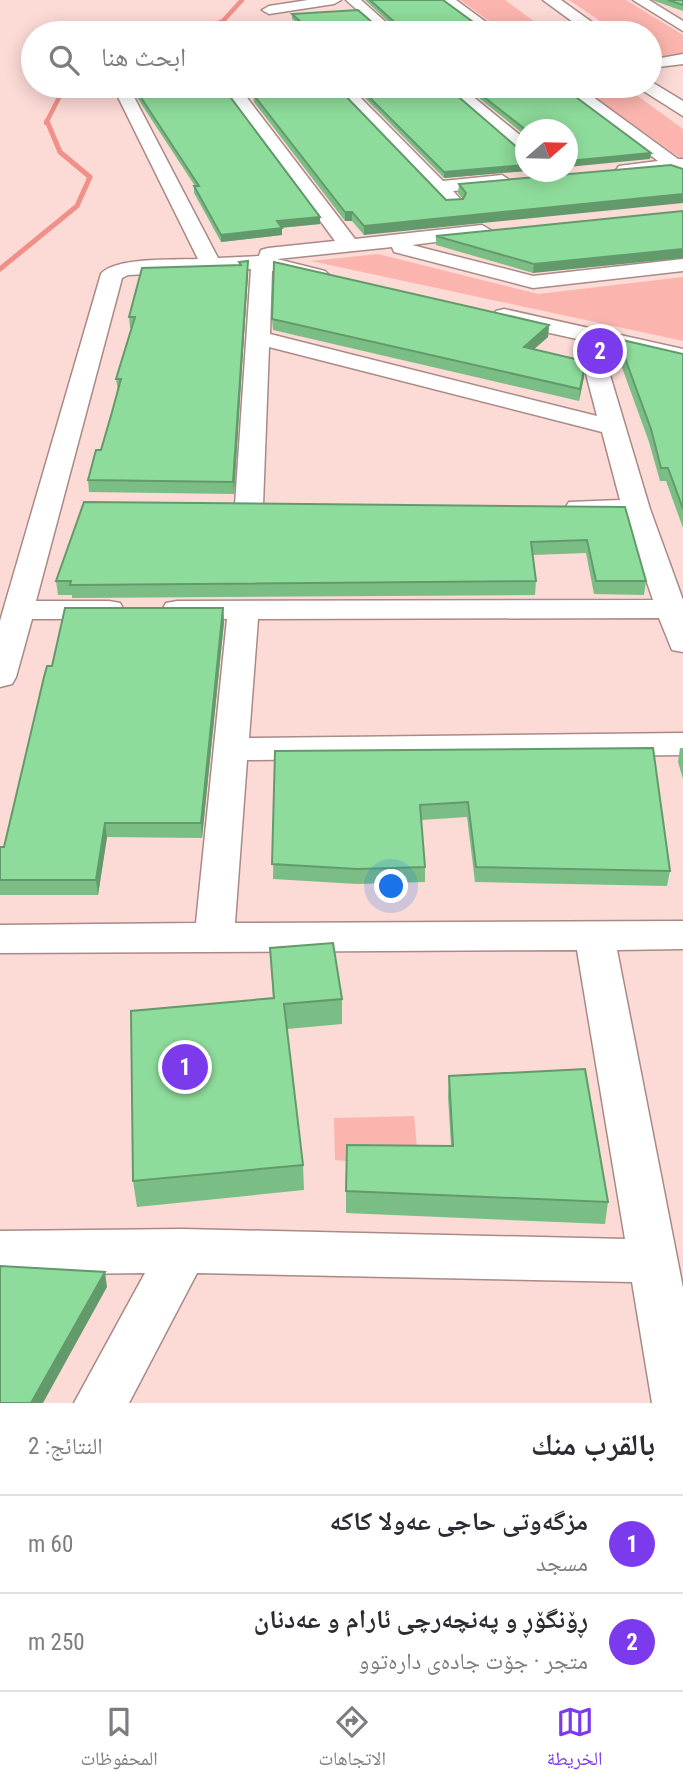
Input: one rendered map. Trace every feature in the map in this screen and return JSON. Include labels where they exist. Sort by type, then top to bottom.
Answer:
[{"type":"main road","points":[[544,4],[561,21]]},
{"type":"main road","points":[[544,4],[576,21]]},
{"type":"main road","points":[[662,75],[683,90]]},
{"type":"main road","points":[[662,96],[683,110]]},
{"type":"street","points":[[280,21],[269,10],[334,0]]},
{"type":"street","points":[[353,0],[377,21]]},
{"type":"street","points":[[447,0],[477,21]]},
{"type":"street","points":[[640,0],[683,27]]},
{"type":"street","points":[[662,63],[683,59]]},
{"type":"street","points":[[127,98],[210,263]]},
{"type":"street","points":[[239,98],[349,245]]},
{"type":"street","points":[[235,262],[263,255],[490,231],[438,187],[352,98]]},
{"type":"street","points":[[466,98],[515,140]]},
{"type":"street","points":[[585,98],[680,167]]},
{"type":"street","points":[[610,171],[680,167]]},
{"type":"street","points":[[438,187],[515,180]]},
{"type":"street","points":[[378,243],[533,282],[683,265]]},
{"type":"street","points":[[262,262],[259,338],[235,505],[276,505]]},
{"type":"street","points":[[0,677],[20,610],[63,505],[112,274],[125,269],[262,262],[343,280]]},
{"type":"street","points":[[478,310],[683,356]]},
{"type":"street","points":[[587,335],[636,509],[683,643]]},
{"type":"street","points":[[259,338],[611,426]]},
{"type":"street","points":[[553,508],[636,509]]},
{"type":"street","points":[[20,610],[672,608]]},
{"type":"street","points":[[214,939],[243,610]]},
{"type":"street","points":[[231,749],[683,744]]},
{"type":"street","points":[[593,935],[679,1403]]},
{"type":"street","points":[[0,939],[683,935]]},
{"type":"street","points":[[0,1253],[183,1251],[653,1261]]},
{"type":"street","points":[[101,1403],[183,1251]]},
{"type":"shaded area","points":[[460,0],[505,0],[534,21],[489,21]]},
{"type":"shaded area","points":[[569,0],[626,0],[660,21],[600,21]]},
{"type":"shaded area","points":[[662,22],[683,35],[683,57],[662,59]]},
{"type":"shaded area","points":[[596,98],[640,98],[683,129],[683,160]]},
{"type":"shaded area","points":[[378,254],[538,294],[683,277],[683,341],[311,261]]},
{"type":"shaded area","points":[[414,1116],[419,1168],[335,1160],[334,1118]]},
{"type":"building","points":[[370,0],[443,0],[472,21],[393,21]]},
{"type":"building","points":[[668,0],[683,0],[683,5]]},
{"type":"building","points":[[358,10],[371,21],[300,21],[292,14]]},
{"type":"building","points":[[141,98],[231,98],[320,217],[277,221],[282,228],[221,235],[194,186],[199,186]]},
{"type":"building","points":[[256,98],[348,98],[446,200],[463,199],[466,193],[459,184],[515,179],[515,182],[578,182],[578,173],[671,165],[683,169],[683,194],[364,226],[352,212],[345,212]]},
{"type":"building","points":[[370,98],[460,98],[515,146],[515,166],[444,172]]},
{"type":"building","points":[[485,98],[577,98],[651,153],[578,160],[578,119],[515,119],[515,121]]},
{"type":"building","points":[[683,211],[683,249],[534,264],[436,236]]},
{"type":"building","points":[[248,261],[233,482],[88,480],[96,450],[101,450],[121,379],[116,379],[135,317],[129,317],[142,268],[241,265],[239,262]]},
{"type":"building","points":[[274,262],[549,325],[524,347],[584,361],[580,389],[272,319]]},
{"type":"building","points":[[618,339],[683,354],[683,509],[668,468],[661,468],[651,429]]},
{"type":"building","points":[[84,502],[625,507],[646,581],[596,581],[587,540],[531,542],[536,581],[70,585],[71,581],[56,581]]},
{"type":"building","points":[[65,608],[223,608],[201,823],[105,823],[96,880],[0,880],[0,847],[4,847],[44,677],[47,666],[52,666]]},
{"type":"building","points":[[653,748],[670,871],[476,867],[468,802],[420,805],[425,867],[357,869],[272,864],[275,751]]},
{"type":"building","points":[[333,943],[342,999],[284,1004],[303,1165],[133,1181],[131,1011],[274,998],[270,948]]},
{"type":"building","points":[[585,1069],[608,1202],[346,1191],[347,1145],[453,1146],[449,1076]]},
{"type":"building","points":[[0,1266],[105,1272],[31,1403],[0,1403]]},
{"type":"waterway","points":[[223,21],[242,0]]},
{"type":"waterway","points":[[47,121],[59,98]]},
{"type":"waterway","points":[[0,269],[77,206],[90,177],[60,152],[47,121]]},
{"type":"place","name":"ڕۆنگۆڕ و پەنچەرچی ئارام و عەدنان","points":[[600,351]]},
{"type":"place","name":"مزگەوتی حاجی عەولا کاکە","points":[[185,1067]]}]
